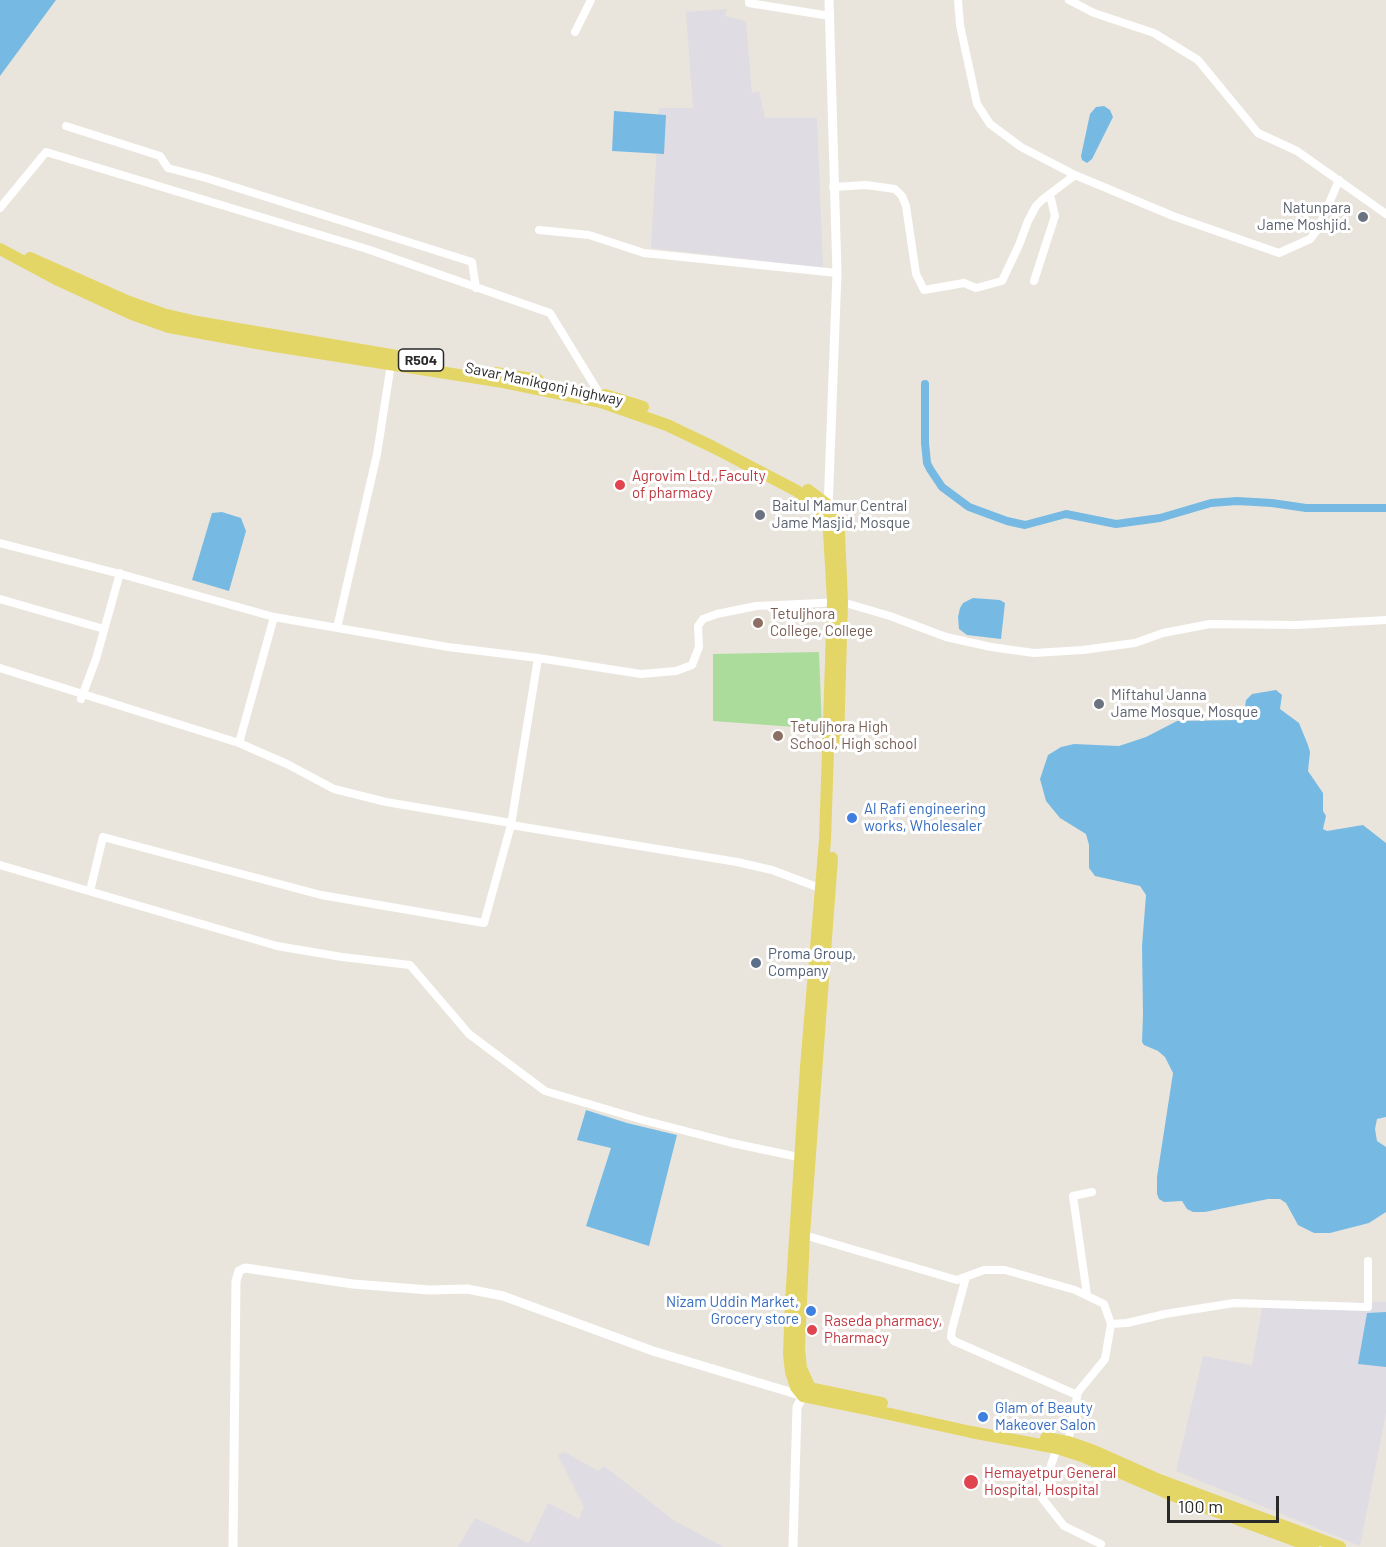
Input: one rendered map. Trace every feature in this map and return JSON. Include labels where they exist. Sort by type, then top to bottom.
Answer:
[{"type":"main road","name":"R504","points":[[0,247],[56,279],[132,314],[169,327],[602,402],[639,414],[713,447],[777,480],[827,512],[839,533],[838,602],[826,890],[806,1158],[800,1392]]},
{"type":"main road","name":"Savar Manikgonj highway","points":[[0,247],[129,302],[163,314],[197,322],[517,376],[599,393],[650,409],[797,482],[816,495],[827,512]]},
{"type":"main road","name":"R504","points":[[800,1392],[791,1372],[789,1354],[796,1210],[806,1158]]},
{"type":"main road","points":[[800,1392],[977,1425],[1094,1450],[1173,1491],[1313,1547]]},
{"type":"main road","points":[[1173,1491],[1340,1547]]},
{"type":"street","points":[[575,32],[591,0]]},
{"type":"street","points":[[749,0],[750,3],[830,16]]},
{"type":"street","points":[[827,512],[837,273],[829,0]]},
{"type":"street","points":[[958,0],[960,24],[977,104],[990,124],[1021,147],[1075,175],[1173,216],[1279,253],[1310,240],[1318,229],[1339,180]]},
{"type":"street","points":[[1069,0],[1094,12],[1154,33],[1198,60],[1258,133],[1297,151],[1386,214]]},
{"type":"street","points":[[66,126],[160,156],[168,168],[472,262],[476,288]]},
{"type":"street","points":[[0,208],[46,152],[367,249],[550,313],[599,393]]},
{"type":"street","points":[[833,187],[895,189],[902,196],[909,223],[916,274],[924,290],[964,283],[976,288],[1002,281],[1036,206],[1075,175]]},
{"type":"street","points":[[1034,280],[1055,216],[1050,195]]},
{"type":"street","points":[[539,230],[589,235],[644,252],[837,273]]},
{"type":"street","points":[[337,628],[376,454],[391,364]]},
{"type":"street","points":[[0,543],[120,573],[274,616],[448,646],[641,674],[676,671],[692,665],[699,647],[698,626],[704,619],[756,606],[838,602],[890,616],[946,637],[1034,653],[1094,649],[1135,643],[1163,633],[1210,624],[1297,625],[1386,620]]},
{"type":"street","points":[[82,696],[120,573]]},
{"type":"street","points":[[0,599],[104,628]]},
{"type":"street","points":[[239,742],[274,616]]},
{"type":"street","points":[[90,891],[103,837],[321,896],[484,923],[511,824],[538,658]]},
{"type":"street","points":[[0,668],[82,696],[239,742],[334,789],[386,802],[754,866],[826,890]]},
{"type":"street","points":[[0,865],[277,945],[342,957],[410,965],[469,1034],[545,1091],[732,1143],[806,1158]]},
{"type":"street","points":[[1087,1295],[1073,1196],[1092,1192]]},
{"type":"street","points":[[804,1234],[957,1280],[984,1270],[1005,1270],[1075,1290],[1104,1304],[1112,1324],[1105,1359],[1078,1392],[1062,1445],[1042,1491],[1042,1498],[1064,1526],[1101,1544]]},
{"type":"street","points":[[1112,1324],[1234,1303],[1368,1307],[1368,1261]]},
{"type":"street","points":[[233,1547],[236,1281],[239,1270],[245,1268],[353,1284],[429,1290],[467,1289],[503,1296],[653,1351],[800,1392],[797,1407],[793,1547]]},
{"type":"street","points":[[966,1277],[952,1329],[951,1337],[954,1341],[1077,1395]]},
{"type":"shaded area","points":[[727,9],[725,16],[746,21],[752,93],[759,91],[765,118],[817,118],[823,268],[651,248],[659,108],[693,108],[686,12]]},
{"type":"shaded area","points":[[1386,1302],[1386,1413],[1360,1546],[1176,1471],[1203,1356],[1252,1365],[1263,1303]]},
{"type":"shaded area","points":[[565,1452],[598,1471],[604,1466],[675,1521],[724,1547],[458,1547],[475,1518],[529,1543],[548,1503],[579,1519],[584,1507],[558,1455]]},
{"type":"green space","points":[[819,652],[822,729],[713,721],[713,654]]},
{"type":"water","points":[[0,0],[56,0],[0,76]]},
{"type":"water","points":[[1104,106],[1110,110],[1113,117],[1092,159],[1087,163],[1082,160],[1081,156],[1090,114],[1096,107]]},
{"type":"water","points":[[614,111],[666,115],[664,154],[612,151]]},
{"type":"water","points":[[222,512],[241,518],[246,531],[229,591],[192,580],[212,513]]},
{"type":"water","points":[[973,598],[1000,600],[1005,603],[1001,639],[967,635],[959,629],[960,608],[963,603]]},
{"type":"water","points":[[1276,690],[1282,695],[1280,709],[1299,723],[1308,745],[1310,752],[1308,771],[1323,793],[1323,811],[1326,816],[1323,829],[1327,831],[1363,825],[1386,843],[1386,1117],[1377,1119],[1375,1129],[1377,1141],[1386,1147],[1386,1212],[1369,1223],[1330,1233],[1314,1233],[1298,1225],[1286,1203],[1280,1199],[1193,1212],[1187,1209],[1182,1201],[1164,1202],[1159,1199],[1157,1177],[1173,1073],[1165,1057],[1142,1042],[1142,946],[1146,895],[1140,886],[1095,876],[1089,868],[1089,845],[1086,834],[1060,818],[1046,801],[1040,779],[1048,755],[1061,747],[1074,744],[1119,746],[1146,737],[1177,721],[1240,720],[1244,714],[1246,700],[1252,694]]},
{"type":"water","points":[[586,1110],[677,1135],[649,1246],[586,1226],[611,1148],[577,1140]]},
{"type":"water","points":[[1386,1312],[1386,1367],[1358,1364],[1367,1313]]},
{"type":"waterway","points":[[925,384],[925,443],[927,463],[930,469],[942,487],[969,507],[1007,521],[1025,525],[1066,514],[1116,524],[1160,518],[1211,503],[1237,501],[1306,508],[1386,508]]},
{"type":"place","name":"Natunpara Jame Moshjid.","points":[[1363,217]]},
{"type":"place","name":"Agrovim Ltd.,Faculty of pharmacy","points":[[620,485]]},
{"type":"place","name":"Baitul Mamur Central Jame Masjid, Mosque","points":[[760,515]]},
{"type":"place","name":"Tetuljhora College, College","points":[[758,623]]},
{"type":"place","name":"Miftahul Janna Jame Mosque, Mosque","points":[[1099,704]]},
{"type":"place","name":"Tetuljhora High School, High school","points":[[778,736]]},
{"type":"place","name":"Al Rafi engineering works, Wholesaler","points":[[852,818]]},
{"type":"place","name":"Proma Group, Company","points":[[756,963]]},
{"type":"place","name":"Nizam Uddin Market, Grocery store","points":[[811,1311]]},
{"type":"place","name":"Raseda pharmacy, Pharmacy","points":[[812,1330]]},
{"type":"place","name":"Glam of Beauty Makeover Salon","points":[[983,1417]]},
{"type":"place","name":"Hemayetpur General Hospital, Hospital","points":[[971,1482]]}]
